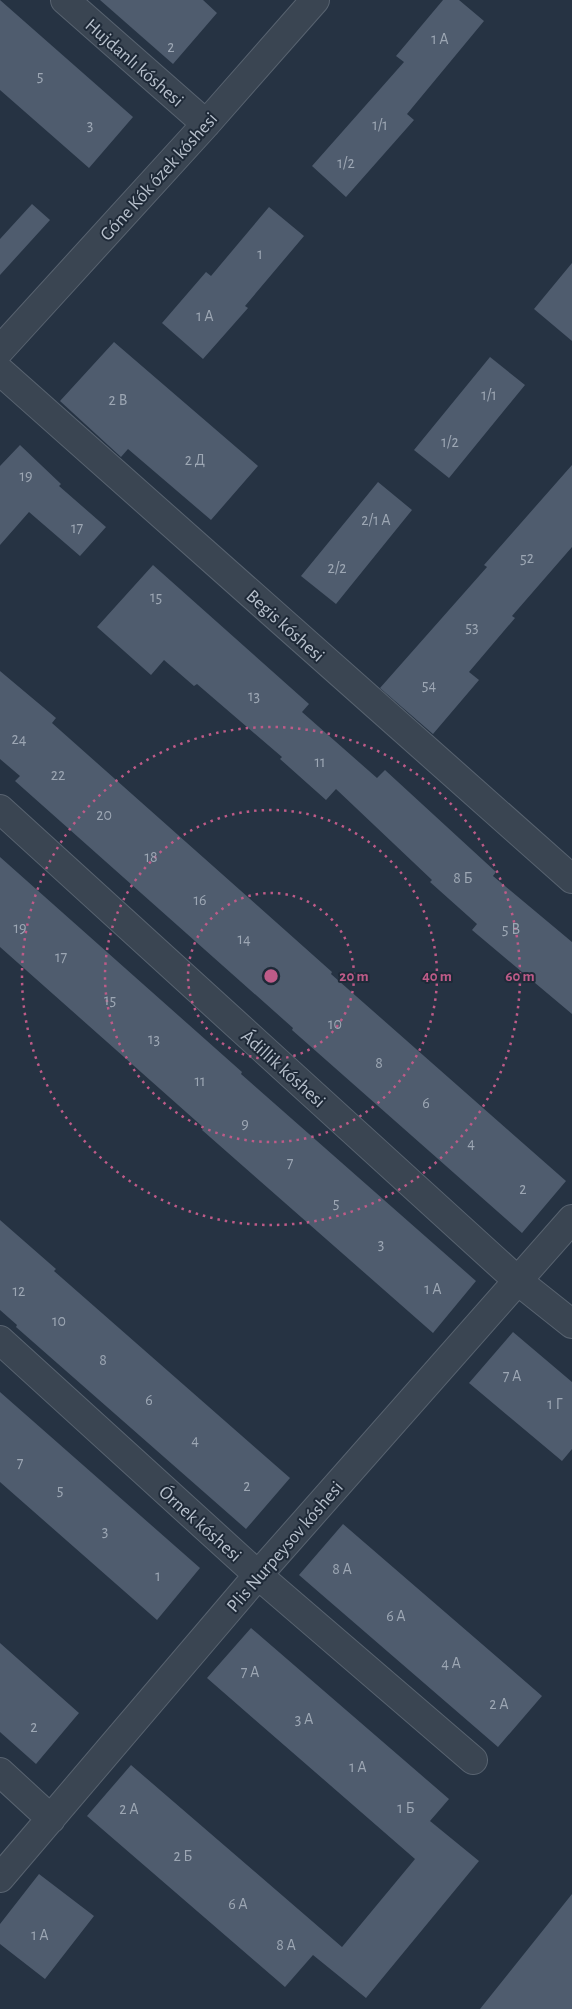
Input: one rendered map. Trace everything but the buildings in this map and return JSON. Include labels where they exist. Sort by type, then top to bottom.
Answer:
[{"type":"street","name":"Hujdanlı kóshesi","points":[[65,0],[206,124]]},
{"type":"street","name":"Góne Kók ózek kóshesi","points":[[0,350],[206,124],[315,0]]},
{"type":"street","name":"Begis kóshesi","points":[[0,371],[572,879]]},
{"type":"street","name":"Ádillik kóshesi","points":[[0,809],[518,1281],[572,1324]]},
{"type":"street","name":"Plis Nurpeysov kóshesi","points":[[0,1878],[258,1575],[572,1219]]},
{"type":"street","name":"Órnek kóshesi","points":[[0,1340],[258,1575],[473,1760]]},
{"type":"street","points":[[0,1772],[51,1819]]}]
